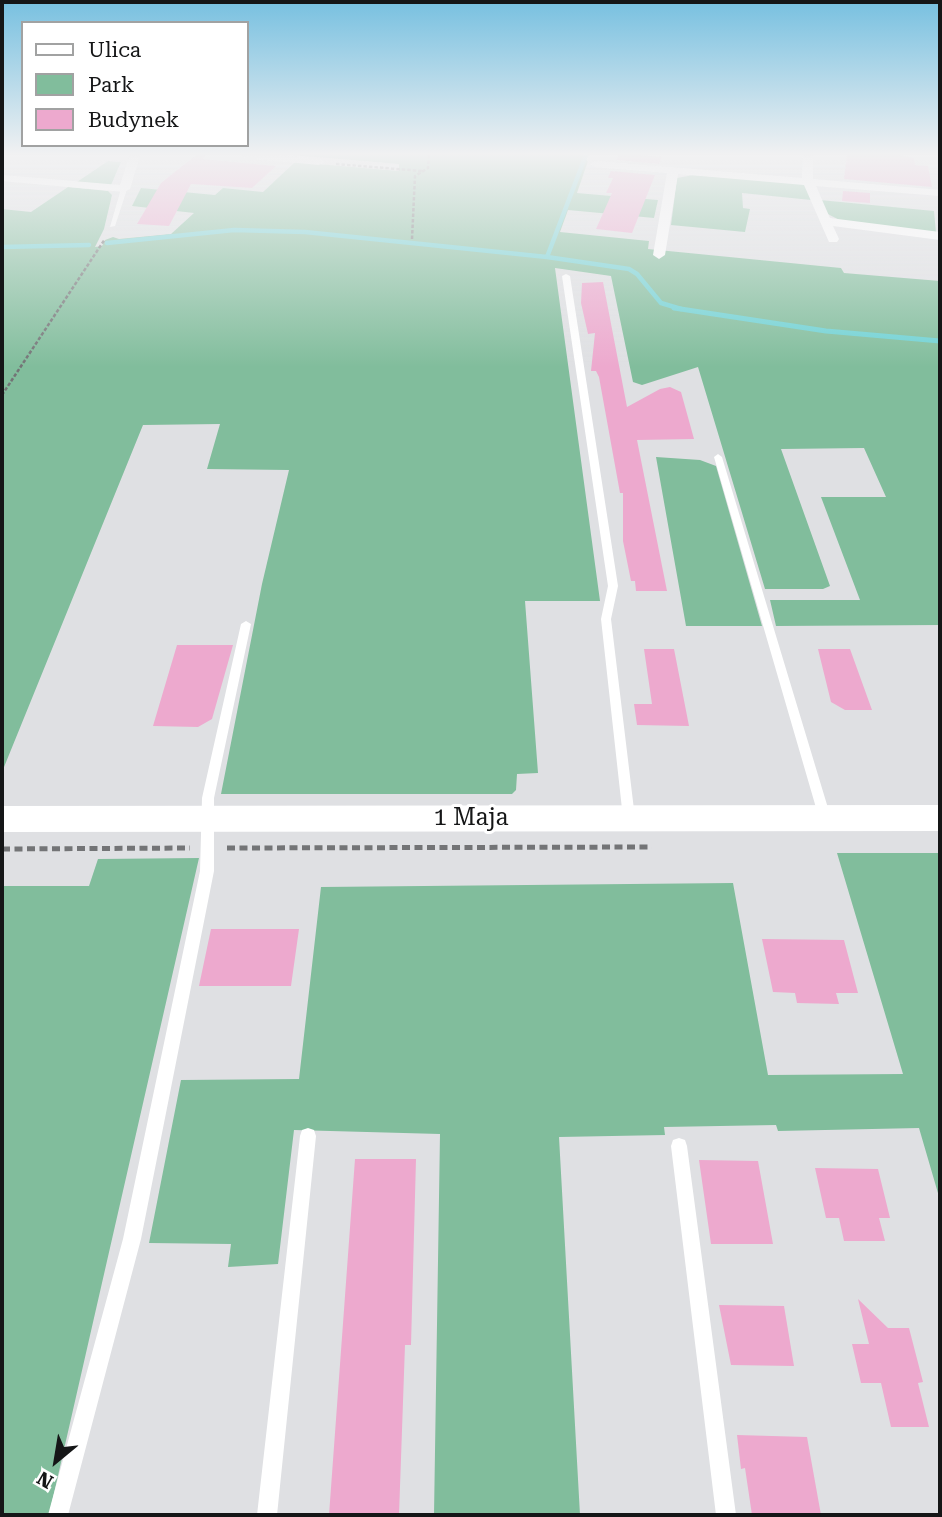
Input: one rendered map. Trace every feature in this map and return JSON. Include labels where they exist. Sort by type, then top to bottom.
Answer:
[{"type":"main road","name":"1 Maja","points":[[2,819],[208,833],[629,818],[940,818]]},
{"type":"street","points":[[659,255],[664,226]]},
{"type":"street","points":[[826,226],[833,239]]},
{"type":"street","points":[[861,226],[940,236]]},
{"type":"lane","points":[[566,276],[613,586],[606,619],[629,818]]},
{"type":"lane","points":[[718,457],[825,818]]},
{"type":"lane","points":[[58,1515],[132,1239],[207,871],[208,798],[246,624]]},
{"type":"lane","points":[[267,1515],[308,1136]]},
{"type":"lane","points":[[678,1146],[726,1515]]},
{"type":"path","points":[[2,395],[101,242],[110,234],[112,226]]},
{"type":"path","points":[[412,239],[413,226]]},
{"type":"path","points":[[2,849],[208,833],[664,847]]},
{"type":"green space","points":[[2,226],[105,226],[95,247],[102,246],[105,240],[113,237],[119,239],[171,234],[180,226],[562,226],[560,232],[649,241],[648,249],[841,268],[844,273],[940,281],[940,625],[776,626],[770,600],[860,600],[821,497],[886,497],[864,448],[781,449],[830,586],[823,589],[765,589],[698,367],[642,385],[633,382],[611,276],[555,268],[600,601],[525,601],[538,773],[517,774],[516,790],[512,794],[221,794],[262,584],[289,470],[207,469],[220,424],[143,425],[2,772]]},
{"type":"green space","points":[[679,226],[746,226],[745,232]]},
{"type":"green space","points":[[870,226],[935,226],[936,233]]},
{"type":"green space","points":[[656,457],[700,460],[716,466],[762,626],[686,626]]},
{"type":"green space","points":[[837,853],[940,853],[940,1200],[919,1128],[778,1131],[776,1125],[664,1127],[665,1135],[559,1137],[580,1515],[434,1515],[440,1134],[294,1130],[278,1264],[228,1267],[231,1244],[149,1243],[181,1080],[299,1079],[321,887],[733,883],[768,1075],[903,1074]]},
{"type":"green space","points":[[199,858],[49,1515],[2,1515],[2,886],[89,886],[98,859]]},
{"type":"building","points":[[597,226],[635,226],[632,233],[596,229]]},
{"type":"building","points":[[603,282],[627,407],[660,389],[670,387],[681,392],[694,439],[637,440],[667,591],[636,591],[635,581],[631,581],[623,541],[623,493],[620,493],[599,377],[596,371],[591,371],[595,333],[588,334],[581,303],[582,283]]},
{"type":"building","points":[[177,645],[233,645],[212,719],[198,727],[153,726]]},
{"type":"building","points":[[644,649],[674,649],[689,726],[637,725],[634,704],[652,704]]},
{"type":"building","points":[[818,649],[850,649],[872,710],[845,710],[831,702]]},
{"type":"building","points":[[211,929],[299,929],[291,986],[199,986]]},
{"type":"building","points":[[762,939],[844,940],[858,993],[836,993],[839,1004],[797,1003],[795,993],[773,992]]},
{"type":"building","points":[[355,1159],[416,1159],[411,1345],[405,1345],[399,1515],[329,1515]]},
{"type":"building","points":[[699,1160],[758,1161],[773,1244],[711,1244]]},
{"type":"building","points":[[815,1168],[878,1169],[890,1218],[879,1218],[885,1241],[844,1241],[839,1218],[826,1218]]},
{"type":"building","points":[[858,1299],[888,1328],[909,1328],[923,1382],[918,1383],[929,1427],[891,1427],[881,1383],[861,1383],[852,1344],[869,1344]]},
{"type":"building","points":[[719,1305],[784,1306],[794,1366],[731,1365]]},
{"type":"building","points":[[737,1435],[807,1437],[821,1515],[752,1515],[745,1468],[741,1469]]},
{"type":"waterway","points":[[547,257],[559,226]]},
{"type":"waterway","points":[[107,243],[234,230],[305,232],[547,257]]},
{"type":"waterway","points":[[2,247],[89,245]]},
{"type":"waterway","points":[[547,257],[629,269],[637,274],[661,303],[681,309]]},
{"type":"waterway","points":[[674,308],[826,331],[940,341]]}]
